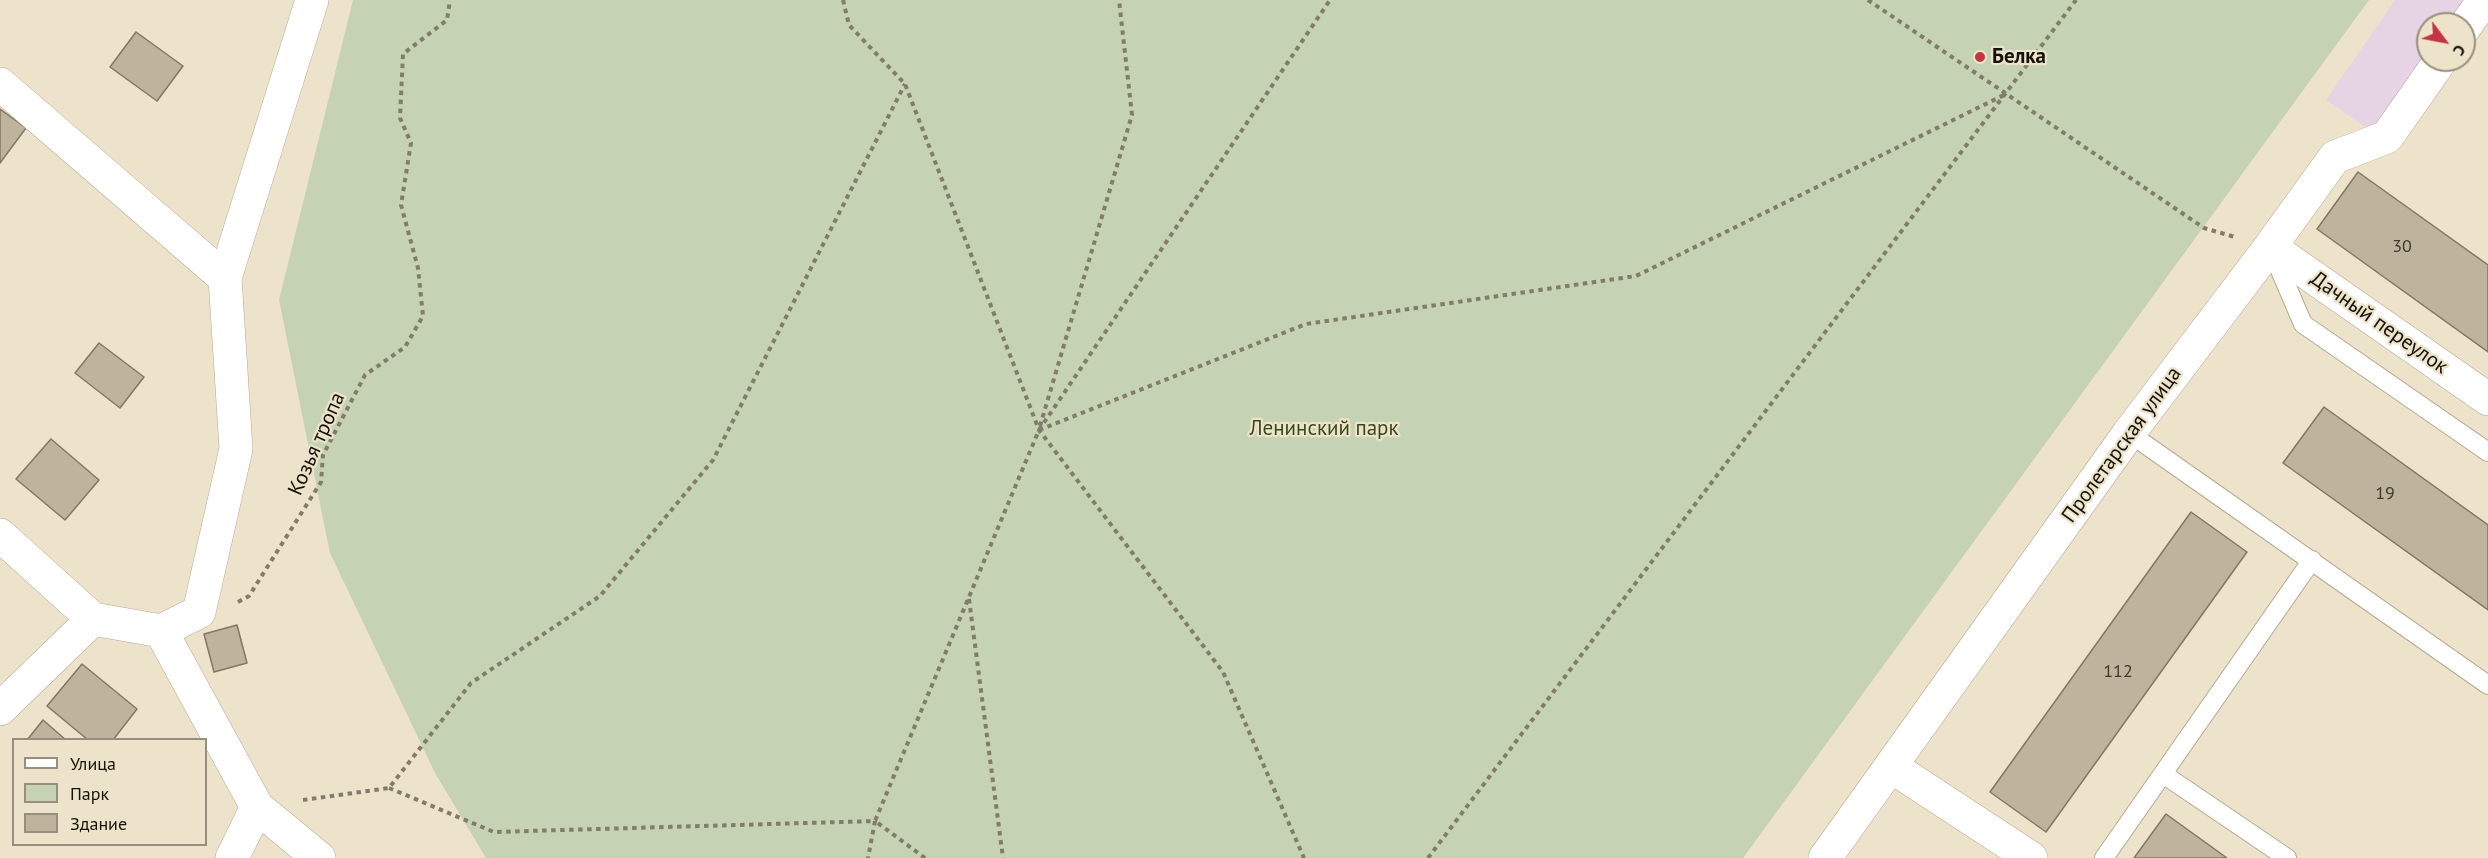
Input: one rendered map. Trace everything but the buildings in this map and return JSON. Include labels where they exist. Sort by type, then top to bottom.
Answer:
[{"type":"street","points":[[0,535],[93,619],[161,631],[199,612],[236,449],[225,278],[312,0]]},
{"type":"street","name":"Пролетарская улица","points":[[1825,858],[2129,433],[2335,157],[2387,137],[2433,72]]},
{"type":"street","points":[[0,84],[225,278]]},
{"type":"street","name":"Дачный переулок","points":[[2270,247],[2488,399]]},
{"type":"street","points":[[0,709],[93,619]]},
{"type":"street","points":[[161,631],[257,807],[319,858]]},
{"type":"street","points":[[1892,767],[2031,858]]},
{"type":"street","points":[[232,858],[257,807]]},
{"type":"lane","points":[[2270,247],[2303,324],[2488,452]]},
{"type":"lane","points":[[2129,433],[2488,685]]},
{"type":"lane","points":[[2104,858],[2312,560]]},
{"type":"lane","points":[[2163,774],[2287,858]]},
{"type":"path","name":"Козья тропа","points":[[199,612],[222,612],[249,596],[321,482],[323,455],[365,375],[405,347],[423,316],[418,268],[400,205],[411,143],[400,118],[403,54],[447,20],[450,0]]},
{"type":"path","points":[[843,0],[849,25],[905,84],[1039,430],[1223,672],[1304,858]]},
{"type":"path","points":[[868,858],[875,821],[1039,430],[1132,115],[1119,0]]},
{"type":"path","points":[[1039,430],[1330,0]]},
{"type":"path","points":[[1868,0],[2204,228],[2270,247]]},
{"type":"path","points":[[1428,858],[2076,0]]},
{"type":"path","points":[[389,788],[471,683],[600,596],[713,460],[905,84]]},
{"type":"path","points":[[1039,430],[1306,324],[1636,276],[2006,94]]},
{"type":"path","points":[[969,598],[1004,858]]},
{"type":"path","points":[[257,807],[389,788],[494,832],[875,821],[926,858]]},
{"type":"shaded area","points":[[2395,0],[2467,0],[2459,12],[2416,12],[2418,72],[2375,134],[2326,100]]},
{"type":"green space","name":"Ленинский парк","points":[[353,0],[2369,0],[1743,858],[486,858],[435,773],[330,553],[279,300]]},
{"type":"place","name":"Белка","points":[[1980,57]]}]
